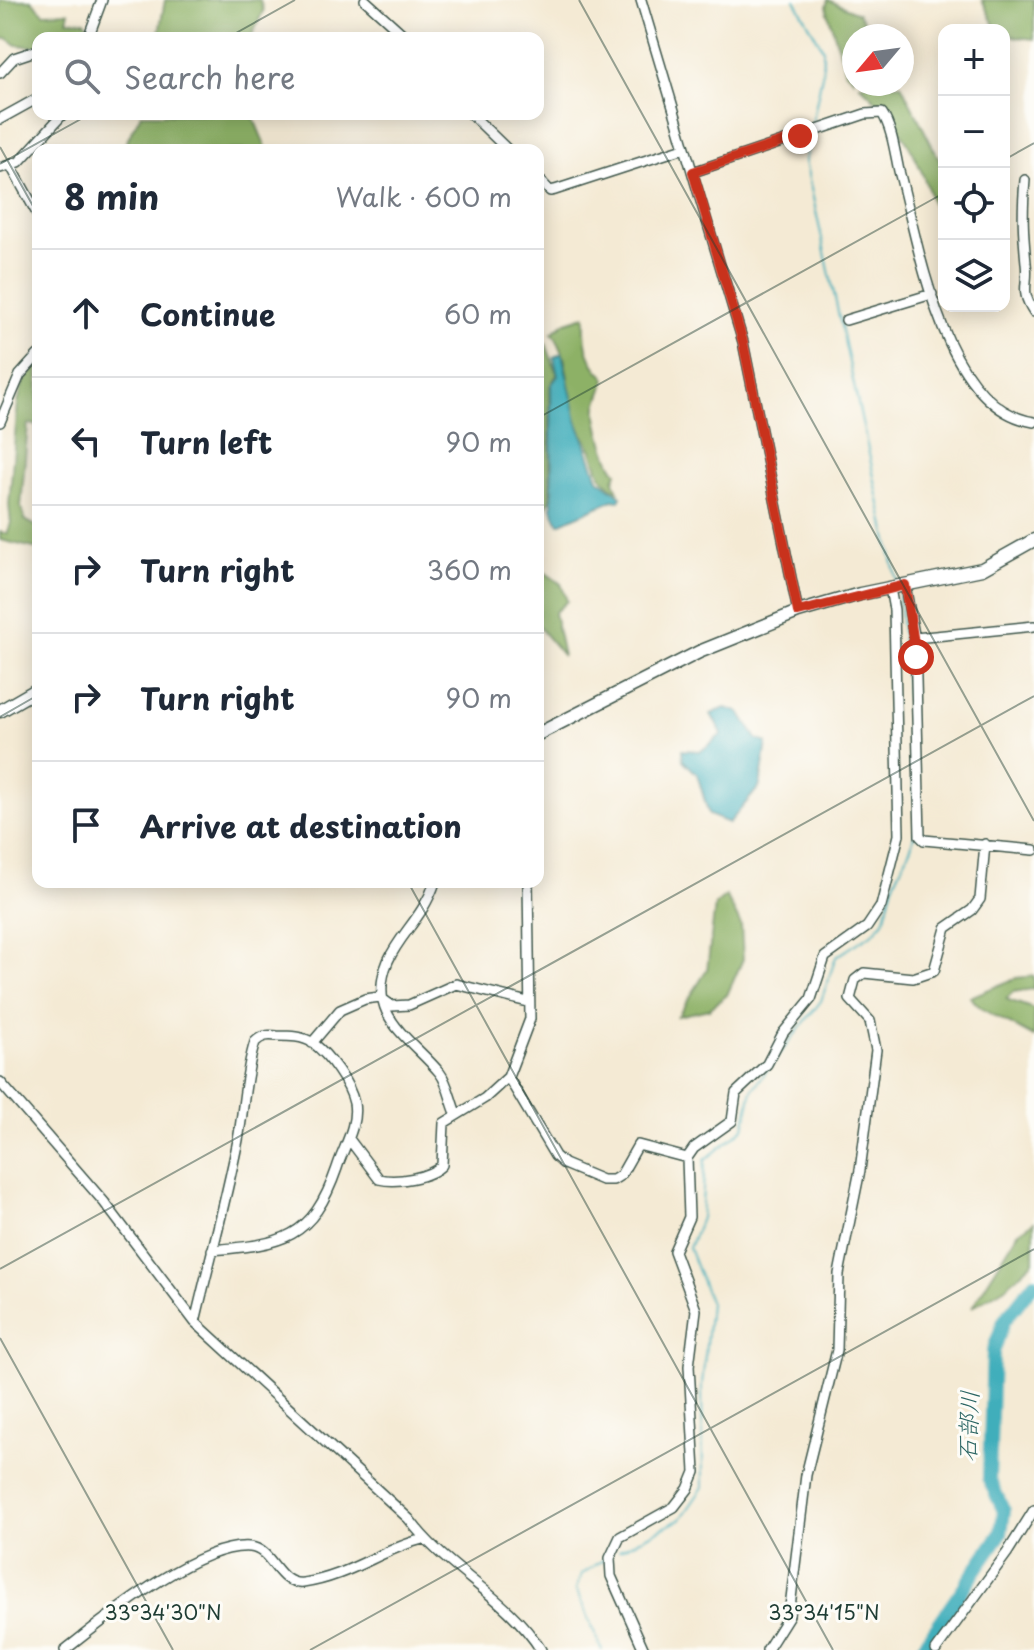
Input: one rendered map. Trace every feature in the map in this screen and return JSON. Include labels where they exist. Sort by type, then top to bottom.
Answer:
[{"type":"street","points":[[90,32],[102,0]]},
{"type":"street","points":[[365,0],[400,32]]},
{"type":"street","points":[[641,0],[654,35],[684,148],[743,342],[798,612]]},
{"type":"street","points":[[0,73],[14,58],[32,52]]},
{"type":"street","points":[[0,119],[32,101]]},
{"type":"street","points":[[693,172],[865,114],[882,113],[932,294],[952,348],[968,373],[999,409],[1021,420],[1034,422]]},
{"type":"street","points":[[36,144],[58,120]]},
{"type":"street","points":[[477,120],[502,144]]},
{"type":"street","points":[[32,148],[19,162],[5,167],[32,206]]},
{"type":"street","points":[[544,184],[552,191],[684,148]]},
{"type":"street","points":[[1025,180],[1021,232],[1027,267],[1023,289],[1034,312]]},
{"type":"street","points":[[846,320],[932,294]]},
{"type":"street","points":[[0,422],[20,375],[32,362]]},
{"type":"street","points":[[544,731],[699,652],[798,612],[989,567],[1034,540]]},
{"type":"street","points":[[905,585],[915,638],[920,836],[924,840],[1034,850]]},
{"type":"street","points":[[644,1650],[611,1576],[610,1558],[620,1537],[674,1507],[688,1489],[695,1472],[689,1366],[696,1310],[674,1251],[689,1217],[687,1158],[694,1148],[732,1121],[736,1093],[767,1064],[783,1033],[811,999],[825,957],[867,927],[881,906],[899,835],[894,610],[890,588]]},
{"type":"street","points":[[915,638],[1034,626]]},
{"type":"street","points":[[0,711],[32,692]]},
{"type":"street","points":[[767,1650],[791,1609],[804,1487],[837,1350],[839,1274],[860,1170],[876,1050],[870,1021],[852,1005],[850,993],[855,980],[864,973],[913,978],[934,971],[946,928],[972,910],[980,899],[985,844]]},
{"type":"street","points":[[433,888],[424,910],[389,959],[380,997],[392,1021],[443,1077],[456,1113]]},
{"type":"street","points":[[349,1139],[379,1179],[391,1181],[431,1173],[442,1165],[442,1128],[448,1118],[485,1098],[508,1077],[530,1019],[528,888]]},
{"type":"street","points":[[380,997],[392,1006],[409,1005],[456,984],[528,1002]]},
{"type":"street","points":[[312,1043],[345,1006],[380,997]]},
{"type":"street","points":[[195,1322],[255,1042],[267,1035],[293,1037],[312,1043],[350,1090],[355,1112],[349,1139],[327,1197],[316,1215],[296,1233],[270,1245],[212,1250]]},
{"type":"street","points":[[508,1077],[555,1156],[570,1167],[602,1180],[613,1180],[621,1175],[638,1145],[687,1158]]},
{"type":"street","points":[[0,1082],[104,1202],[195,1322],[409,1519],[423,1539],[514,1614],[541,1650]]},
{"type":"street","points":[[936,1650],[1007,1553],[1034,1510]]},
{"type":"street","points":[[65,1650],[165,1577],[215,1553],[252,1547],[263,1552],[287,1579],[304,1582],[354,1569],[423,1539]]},
{"type":"green space","points":[[0,0],[31,0],[44,13],[69,12],[67,20],[85,21],[89,31],[32,32],[32,46],[17,45],[7,38],[0,40]]},
{"type":"green space","points":[[165,0],[260,0],[263,11],[254,32],[159,32]]},
{"type":"green space","points":[[828,0],[858,13],[865,24],[842,24],[842,59],[826,7]]},
{"type":"green space","points":[[982,0],[1034,0],[1034,39],[1010,35],[1010,24],[994,24]]},
{"type":"green space","points":[[871,96],[907,96],[938,157],[938,228],[926,183],[907,141]]},
{"type":"green space","points":[[138,120],[254,120],[264,144],[125,144]]},
{"type":"green space","points":[[585,316],[588,350],[605,377],[597,413],[606,451],[617,472],[614,481],[618,491],[600,474],[576,421],[562,351],[552,333],[566,322]]},
{"type":"green space","points":[[544,344],[557,374],[550,386],[550,501],[544,510]]},
{"type":"green space","points":[[32,370],[32,424],[28,424],[21,507],[25,520],[32,524],[32,548],[0,540],[0,532],[7,534],[11,523],[9,505],[18,402],[23,383]]},
{"type":"green space","points":[[544,572],[561,584],[567,601],[554,613],[563,656],[544,633]]},
{"type":"green space","points":[[726,896],[741,925],[743,959],[727,995],[709,1009],[678,1016],[707,970],[715,905]]},
{"type":"green space","points":[[1034,976],[1034,989],[1013,992],[1006,999],[1034,1009],[1034,1037],[982,1009],[970,997],[1016,978]]},
{"type":"green space","points":[[1034,1222],[1034,1261],[1007,1286],[972,1307],[1018,1233]]},
{"type":"water","points":[[562,353],[577,420],[598,479],[621,496],[619,501],[613,500],[559,524],[552,509],[551,385],[558,376],[554,357]]},
{"type":"water","points":[[725,708],[740,712],[757,739],[767,743],[760,786],[729,823],[709,815],[697,774],[683,760],[682,750],[701,751],[722,734],[711,714]]},
{"type":"waterway","points":[[795,0],[823,49],[823,70],[811,129]]},
{"type":"waterway","points":[[810,135],[805,161],[897,582]]},
{"type":"waterway","points":[[899,593],[915,802]]},
{"type":"waterway","points":[[772,1064],[821,1001],[836,957],[873,933],[884,921],[893,885],[911,847],[916,828]]},
{"type":"waterway","points":[[619,1550],[681,1519],[703,1487],[702,1386],[710,1303],[689,1248],[701,1218],[705,1160],[744,1128],[752,1090],[768,1069]]},
{"type":"waterway","name":"石部川","points":[[921,1650],[1001,1533],[1004,1511],[989,1479],[993,1352],[1004,1321],[1034,1283]]},
{"type":"waterway","points":[[602,1650],[576,1589],[582,1574],[607,1557]]},
{"type":"route","points":[[800,136],[693,172],[743,342],[798,612],[851,596],[905,585],[916,657]]}]
